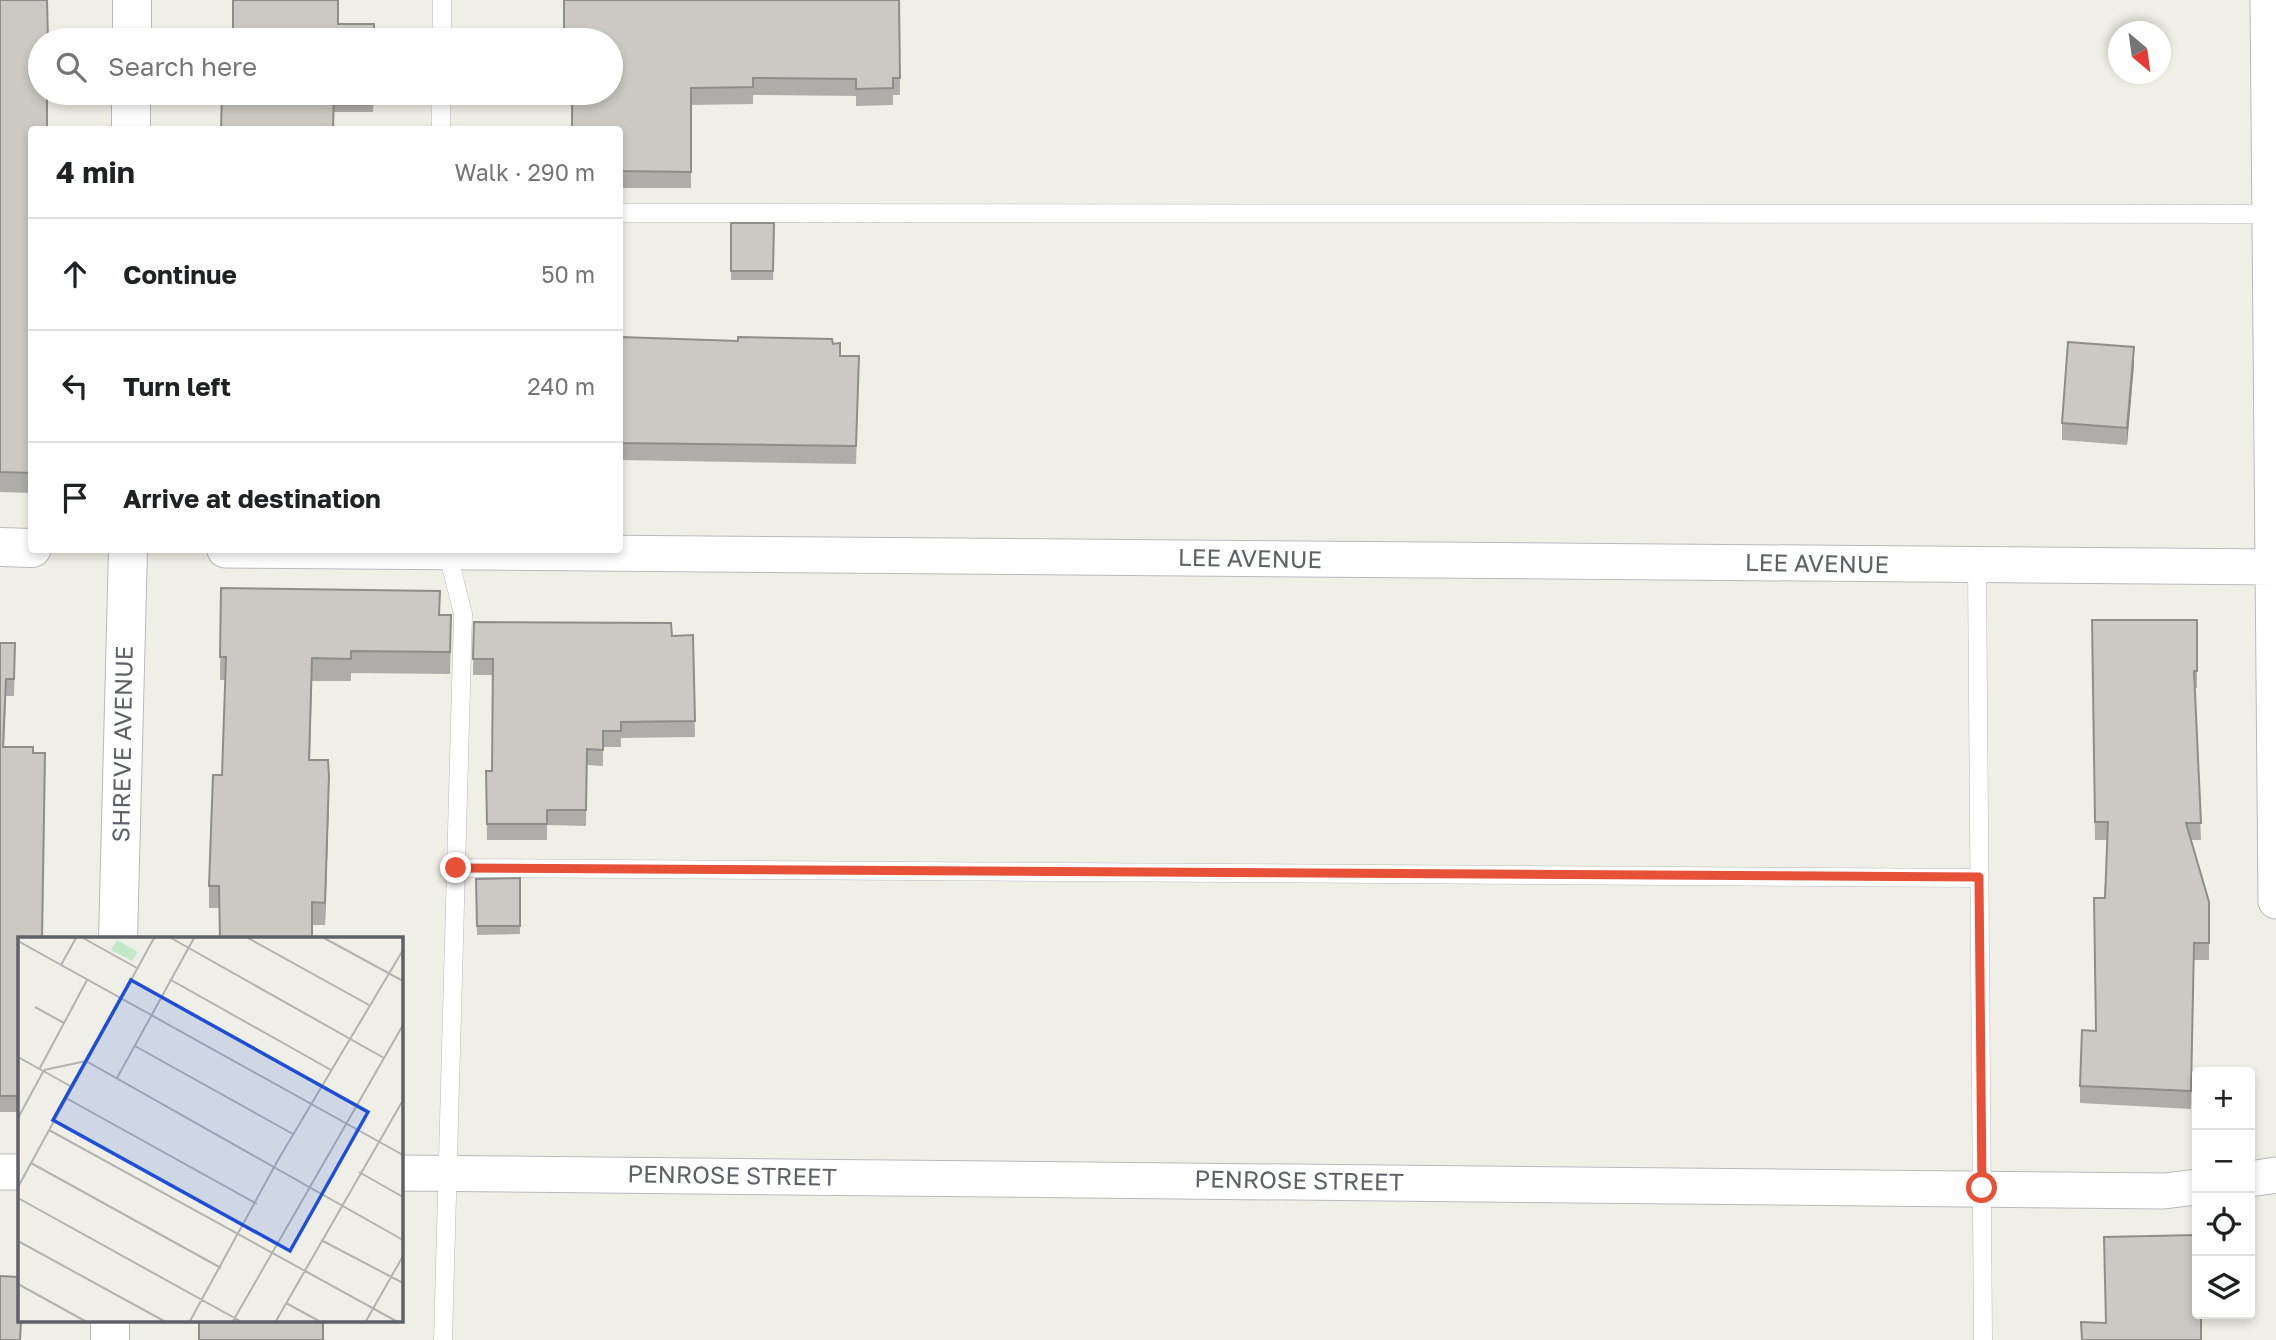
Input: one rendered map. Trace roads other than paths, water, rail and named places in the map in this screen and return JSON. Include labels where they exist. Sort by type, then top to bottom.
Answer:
[{"type":"street","points":[[132,0],[132,28]]},
{"type":"street","points":[[2268,0],[2269,214],[2273,320],[2276,901]]},
{"type":"street","points":[[131,105],[131,126]]},
{"type":"street","points":[[0,547],[28,548]]},
{"type":"street","name":"LEE AVENUE","points":[[623,552],[2274,567]]},
{"type":"street","name":"SHREVE AVENUE","points":[[118,937],[128,553]]},
{"type":"street","points":[[0,1172],[18,1172]]},
{"type":"street","name":"PENROSE STREET","points":[[402,1173],[2164,1191],[2192,1188]]},
{"type":"street","points":[[2255,1178],[2276,1175]]},
{"type":"street","points":[[110,1322],[110,1340]]},
{"type":"lane","points":[[442,0],[442,28]]},
{"type":"lane","points":[[441,105],[441,126]]},
{"type":"lane","points":[[623,213],[2269,214]]},
{"type":"lane","points":[[443,1340],[463,614],[448,553]]},
{"type":"lane","points":[[1977,565],[1983,1340]]},
{"type":"lane","points":[[456,868],[1979,877]]}]
